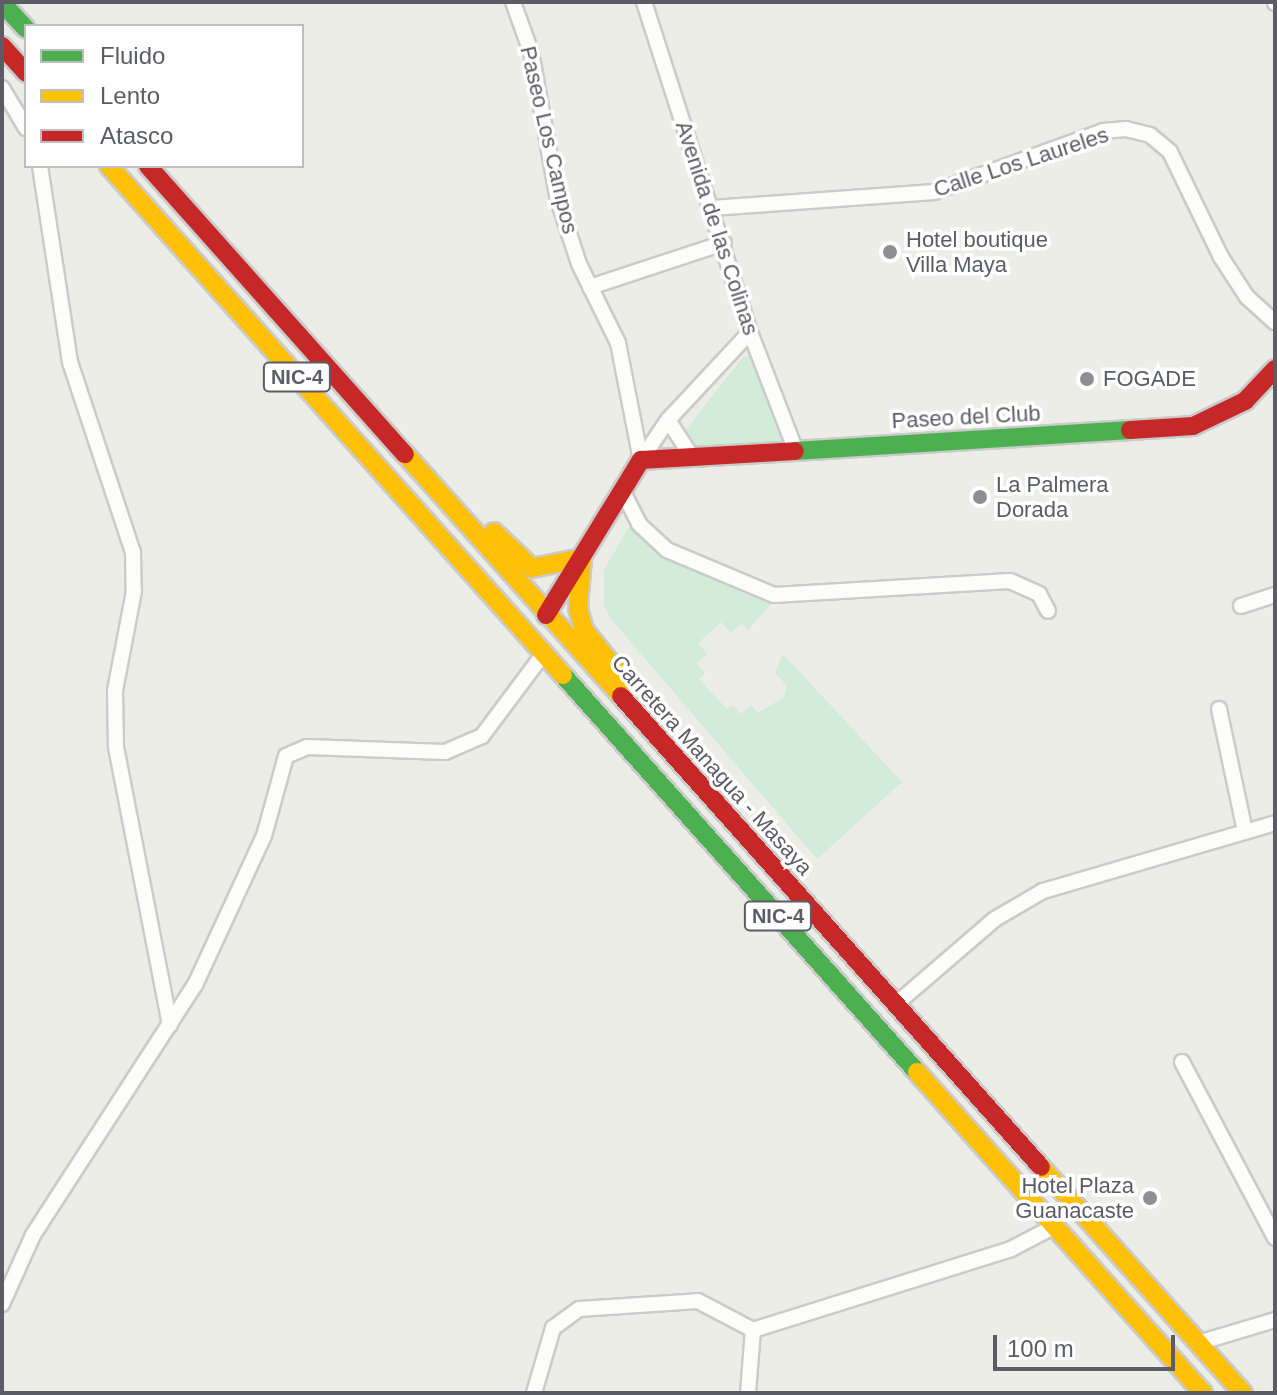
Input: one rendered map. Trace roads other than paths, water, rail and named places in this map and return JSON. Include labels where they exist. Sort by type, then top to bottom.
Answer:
[{"type":"main road","points":[[2,3],[24,27]]},
{"type":"main road","points":[[2,46],[24,71]]},
{"type":"main road","name":"NIC-4","points":[[111,168],[1203,1393]]},
{"type":"main road","name":"Carretera Managua - Masaya","points":[[150,168],[1243,1393]]},
{"type":"main road","name":"Paseo del Club","points":[[641,460],[1193,426],[1245,401],[1275,369]]},
{"type":"main road","points":[[392,439],[427,461],[532,568],[582,558]]},
{"type":"main road","points":[[637,756],[622,727],[546,640],[546,615],[641,460]]},
{"type":"main road","points":[[385,477],[414,497],[517,606],[546,615]]},
{"type":"main road","points":[[582,558],[578,608],[584,630],[643,704],[669,753]]},
{"type":"street","name":"Paseo Los Campos","points":[[513,2],[531,52],[558,200],[590,287],[618,343],[641,460]]},
{"type":"street","name":"Avenida de las Colinas","points":[[644,2],[724,243],[750,332],[796,451]]},
{"type":"street","points":[[2,88],[24,125]]},
{"type":"street","name":"Calle Los Laureles","points":[[712,208],[934,192],[1103,131],[1126,129],[1150,135],[1170,152],[1221,257],[1247,297],[1275,322]]},
{"type":"street","points":[[40,168],[70,362],[133,552],[134,591],[115,691],[116,747],[170,1025]]},
{"type":"street","points":[[590,287],[724,243]]},
{"type":"street","points":[[641,460],[668,420],[750,332]]},
{"type":"street","points":[[668,420],[692,457]]},
{"type":"street","points":[[622,490],[639,524],[667,550],[774,595],[1010,581],[1039,594],[1048,611]]},
{"type":"street","points":[[1241,606],[1275,595]]},
{"type":"street","points":[[2,1304],[40,1223],[170,1025],[237,898],[286,756],[307,747],[445,752],[482,736],[544,653]]},
{"type":"street","points":[[1219,709],[1245,831]]},
{"type":"street","points":[[895,1005],[995,919],[1043,891],[1275,823]]},
{"type":"street","points":[[1182,1062],[1275,1238]]},
{"type":"street","points":[[534,1393],[553,1328],[579,1309],[698,1301],[753,1330],[1011,1249],[1053,1227]]},
{"type":"street","points":[[1198,1343],[1275,1320]]},
{"type":"street","points":[[748,1393],[753,1330]]},
{"type":"place","name":"Hotel boutique Villa Maya","points":[[890,252]]},
{"type":"place","name":"FOGADE","points":[[1087,379]]},
{"type":"place","name":"La Palmera Dorada","points":[[980,497]]},
{"type":"place","name":"Hotel Plaza Guanacaste","points":[[1150,1198]]}]
